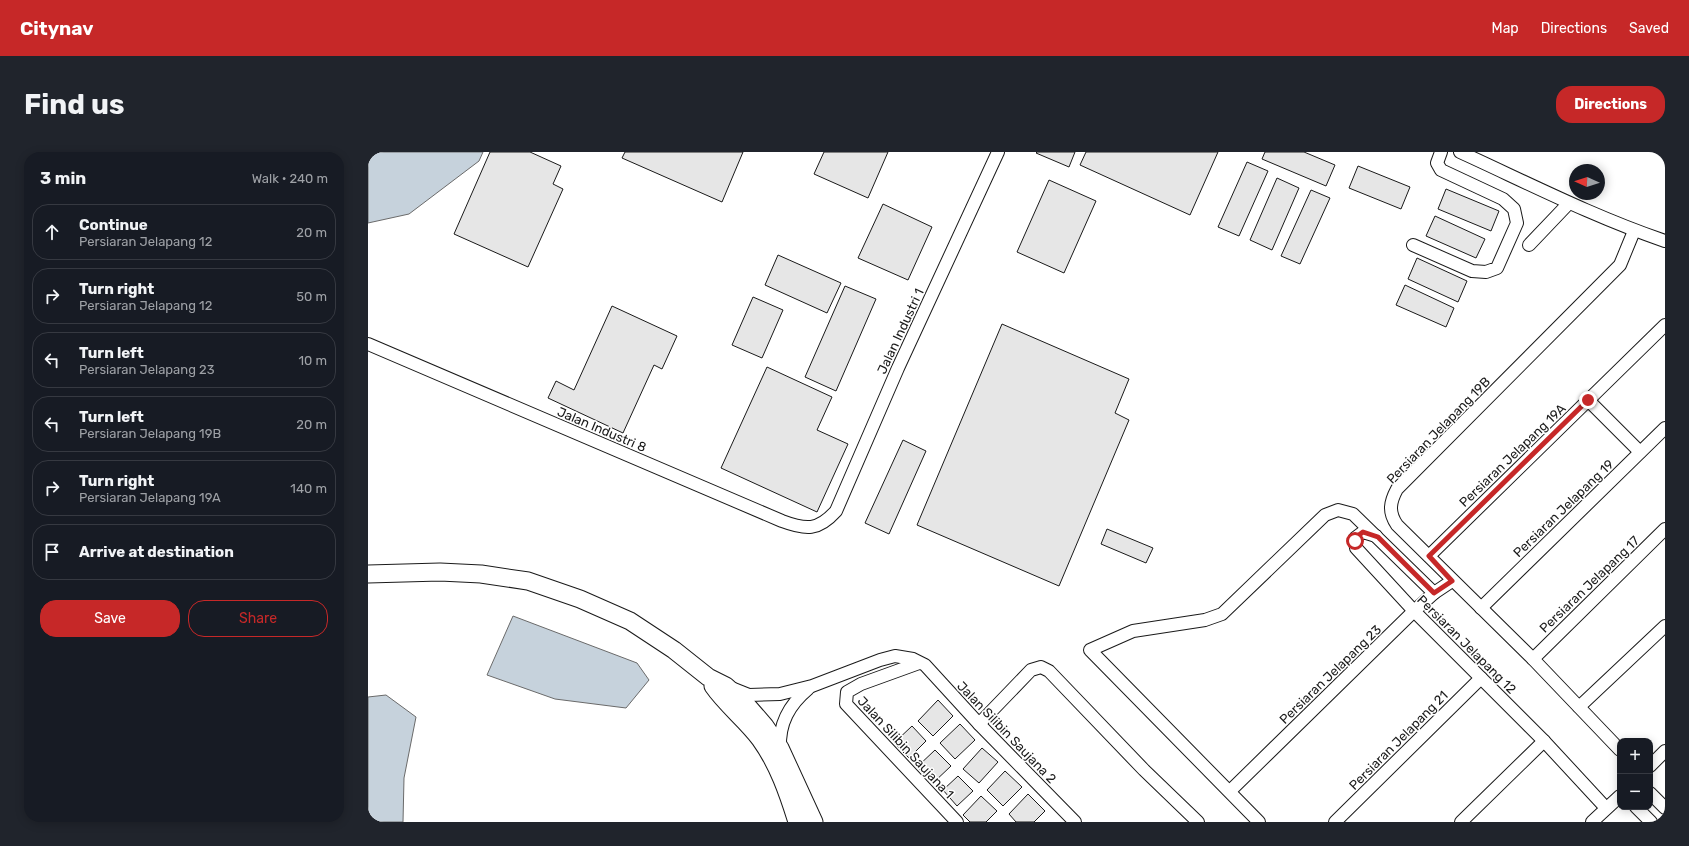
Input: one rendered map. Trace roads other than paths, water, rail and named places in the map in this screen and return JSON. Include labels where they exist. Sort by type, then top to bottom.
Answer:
[{"type":"highway","points":[[368,574],[440,572],[481,574],[528,582],[580,599],[630,621],[674,650],[708,677],[726,686],[745,703],[780,748],[814,822]]},
{"type":"highway","points":[[708,677],[719,694],[759,738],[776,765],[789,796],[797,822]]},
{"type":"street","name":"Jalan Industri 1","points":[[827,521],[836,511],[898,368],[998,152]]},
{"type":"street","points":[[1413,245],[1472,271],[1486,272],[1497,268],[1517,223],[1514,209],[1503,199],[1441,170],[1437,163],[1441,152]]},
{"type":"street","points":[[1460,152],[1634,231],[1665,241]]},
{"type":"street","points":[[1529,245],[1570,203]]},
{"type":"street","name":"Persiaran Jelapang 19B","points":[[1617,747],[1533,659],[1452,581],[1397,524],[1392,518],[1390,509],[1392,499],[1397,489],[1620,265],[1634,231]]},
{"type":"street","name":"Persiaran Jelapang 19A","points":[[1429,556],[1665,325]]},
{"type":"street","name":"Jalan Industri 8","points":[[368,344],[782,521],[805,528],[816,526],[827,521]]},
{"type":"street","points":[[1588,400],[1640,452]]},
{"type":"street","name":"Persiaran Jelapang 19","points":[[1481,608],[1665,428]]},
{"type":"street","points":[[1260,822],[1090,650],[1133,631],[1205,620],[1222,614],[1325,515],[1338,510],[1353,514],[1378,537]]},
{"type":"street","name":"Persiaran Jelapang 17","points":[[1533,659],[1665,529]]},
{"type":"street","name":"Persiaran Jelapang 12","points":[[1434,593],[1378,537],[1363,532],[1355,538],[1356,548],[1414,611],[1544,741],[1606,808]]},
{"type":"street","name":"Persiaran Jelapang 23","points":[[1230,792],[1414,611],[1434,593],[1452,581]]},
{"type":"street","points":[[1579,707],[1665,626]]},
{"type":"street","points":[[726,686],[749,695],[780,694],[812,686],[894,656],[913,659],[919,663]]},
{"type":"street","name":"Jalan Silibin Saujana 2","points":[[919,663],[934,675],[979,724],[1075,822]]},
{"type":"street","name":"Jalan Silibin Saujana 1","points":[[919,663],[861,684],[847,692],[846,704],[957,822]]},
{"type":"street","points":[[979,724],[1031,670],[1041,667],[1049,671],[1144,770],[1198,822]]},
{"type":"street","name":"Persiaran Jelapang 21","points":[[1335,822],[1480,678]]},
{"type":"street","points":[[780,748],[779,735],[787,711],[795,701],[812,686]]},
{"type":"street","points":[[1461,822],[1544,741]]},
{"type":"street","points":[[1653,763],[1665,751]]},
{"type":"street","points":[[1653,796],[1665,808]]},
{"type":"street","points":[[1592,822],[1617,799]]},
{"type":"street","points":[[1639,810],[1651,822]]}]
